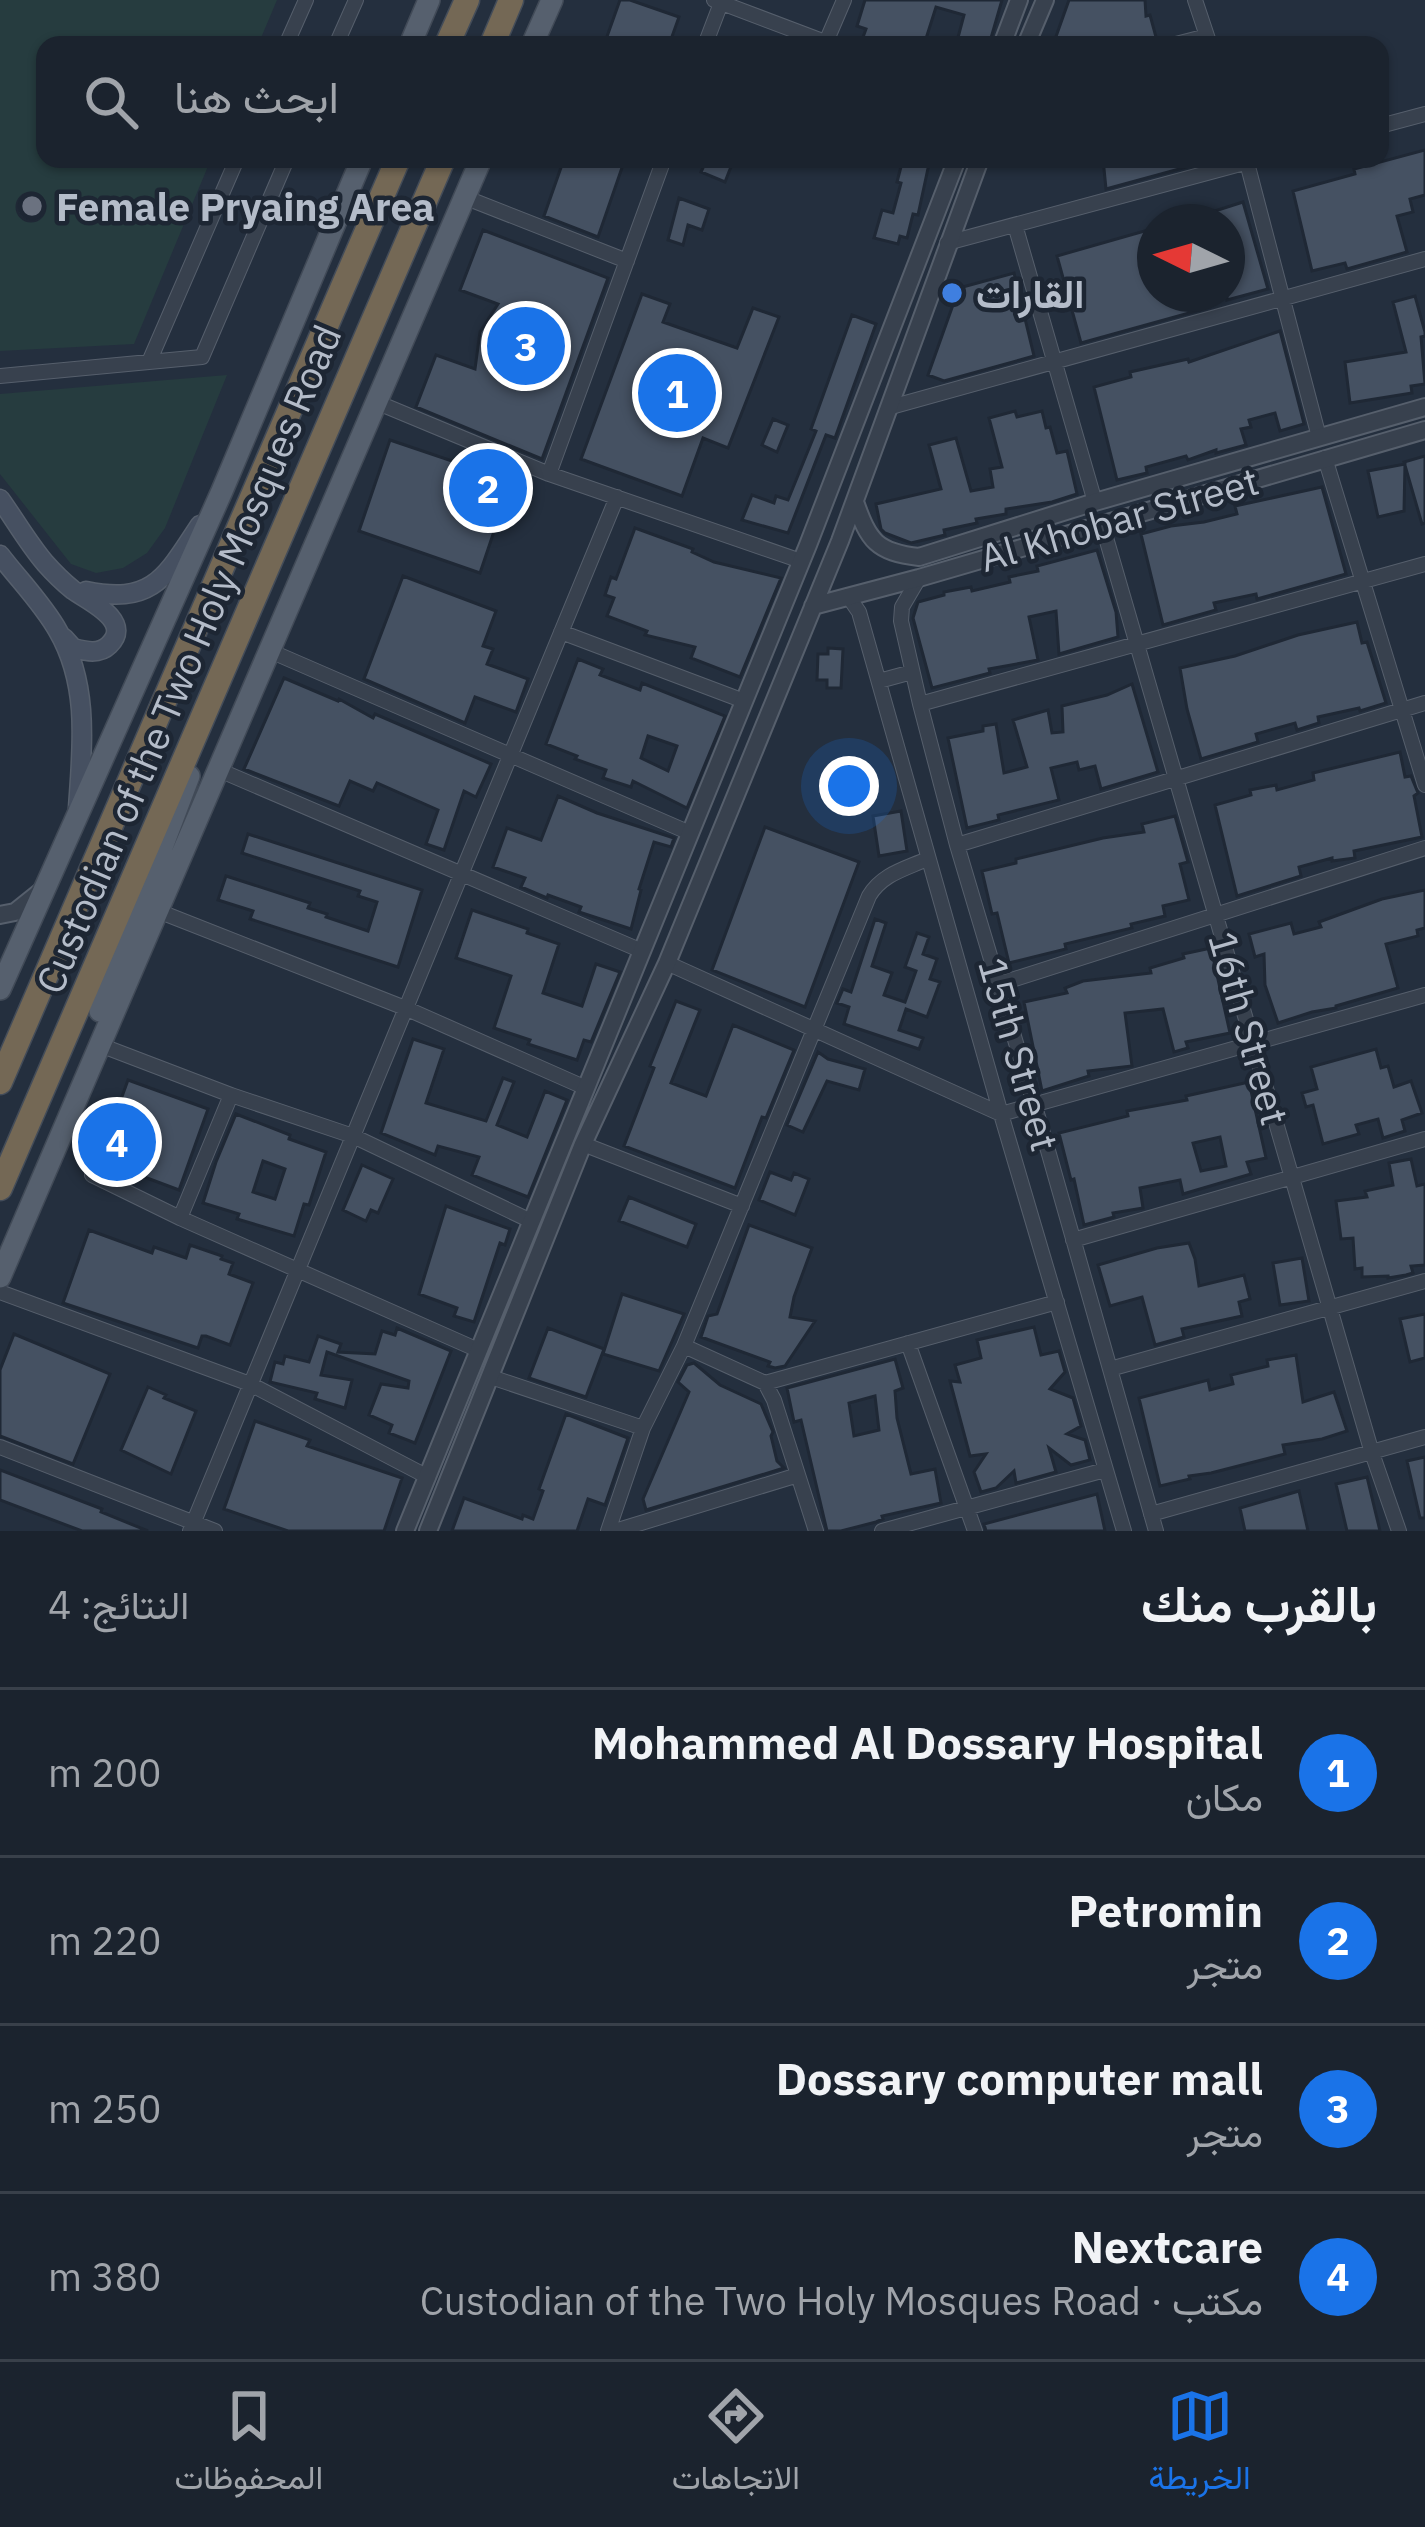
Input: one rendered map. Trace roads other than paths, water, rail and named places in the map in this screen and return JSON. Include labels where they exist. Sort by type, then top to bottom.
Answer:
[{"type":"highway","points":[[451,36],[467,0]]},
{"type":"highway","points":[[496,36],[511,0]]},
{"type":"highway","name":"Custodian of the Two Holy Mosques Road","points":[[0,1082],[394,168]]},
{"type":"highway","name":"Custodian of the Two Holy Mosques Road","points":[[0,1188],[439,168]]},
{"type":"main road","points":[[414,36],[429,0]]},
{"type":"main road","points":[[536,36],[552,0]]},
{"type":"main road","points":[[1,981],[222,491],[358,168]]},
{"type":"main road","points":[[0,1276],[477,168]]},
{"type":"main road","points":[[70,588],[111,596],[143,591],[168,573],[222,491]]},
{"type":"main road","points":[[0,499],[44,562],[112,619],[116,634],[111,643],[95,652],[73,648],[0,555]]},
{"type":"main road","points":[[0,1276],[274,551]]},
{"type":"main road","points":[[59,632],[80,688],[84,723],[78,811]]},
{"type":"main road","points":[[0,1061],[79,896]]},
{"type":"street","points":[[290,36],[306,0]]},
{"type":"street","points":[[340,36],[356,0]]},
{"type":"street","points":[[832,36],[844,0]]},
{"type":"street","points":[[1005,36],[1019,0]]},
{"type":"street","points":[[1030,36],[1046,0]]},
{"type":"street","points":[[1196,0],[1207,36]]},
{"type":"street","points":[[708,36],[717,2],[808,36]]},
{"type":"street","points":[[1389,124],[1425,114]]},
{"type":"street","points":[[148,362],[233,168]]},
{"type":"street","points":[[0,376],[202,357],[283,168]]},
{"type":"street","points":[[549,474],[661,168]]},
{"type":"street","points":[[405,1531],[802,561],[955,168]]},
{"type":"street","points":[[428,1531],[584,1144],[667,963],[855,502],[976,168]]},
{"type":"street","points":[[947,243],[1222,168]]},
{"type":"street","points":[[1253,168],[1319,437]]},
{"type":"street","points":[[464,197],[627,261]]},
{"type":"street","points":[[1015,225],[1095,502]]},
{"type":"street","points":[[891,406],[1425,259]]},
{"type":"street","points":[[376,402],[549,474],[802,561]]},
{"type":"street","name":"Al Khobar Street","points":[[855,502],[872,542],[895,554],[919,556],[1425,407]]},
{"type":"street","name":"Al Khobar Street","points":[[813,606],[1425,430]]},
{"type":"street","points":[[1325,458],[1425,785]]},
{"type":"street","points":[[191,1526],[617,497]]},
{"type":"street","name":"16th Street","points":[[1102,524],[1372,1453],[1400,1531]]},
{"type":"street","points":[[975,539],[981,560]]},
{"type":"street","points":[[920,704],[1425,564]]},
{"type":"street","name":"15th Street","points":[[919,578],[902,607],[912,672],[958,851],[1156,1531]]},
{"type":"street","name":"15th Street","points":[[848,596],[859,612],[1000,1114],[1124,1531]]},
{"type":"street","points":[[561,632],[744,701]]},
{"type":"street","points":[[270,651],[690,833]]},
{"type":"street","points":[[878,681],[912,672]]},
{"type":"street","points":[[611,1531],[644,1428],[684,1346],[877,882],[1176,778],[1425,703]]},
{"type":"street","points":[[219,770],[642,951]]},
{"type":"street","points":[[998,984],[1425,848]]},
{"type":"street","points":[[0,915],[15,912],[45,888]]},
{"type":"street","points":[[158,910],[406,1008],[586,1088]]},
{"type":"street","points":[[667,963],[1000,1114],[1425,995]]},
{"type":"street","points":[[100,1045],[352,1136],[531,1221]]},
{"type":"street","points":[[180,1218],[231,1095]]},
{"type":"street","points":[[1073,1240],[1425,1138]]},
{"type":"street","points":[[584,1144],[742,1206]]},
{"type":"street","points":[[92,1175],[478,1350]]},
{"type":"street","points":[[1110,1369],[1425,1281]]},
{"type":"street","points":[[0,1292],[250,1384],[428,1477]]},
{"type":"street","points":[[765,1383],[1057,1302]]},
{"type":"street","points":[[908,1343],[975,1531]]},
{"type":"street","points":[[684,1346],[765,1383],[816,1531]]},
{"type":"street","points":[[490,1377],[644,1428]]},
{"type":"street","points":[[1150,1514],[1425,1437]]},
{"type":"street","points":[[0,1447],[191,1526],[215,1531]]},
{"type":"street","points":[[883,1531],[1106,1469]]},
{"type":"street","points":[[611,1531],[798,1475]]},
{"type":"place","name":"Female Pryaing Area","points":[[32,206]]},
{"type":"place","name":"القارات","points":[[952,293]]},
{"type":"place","name":"Dossary computer mall","points":[[526,346]]},
{"type":"place","name":"Mohammed Al Dossary Hospital","points":[[677,393]]},
{"type":"place","name":"Petromin","points":[[488,488]]},
{"type":"place","name":"Nextcare","points":[[117,1142]]}]
